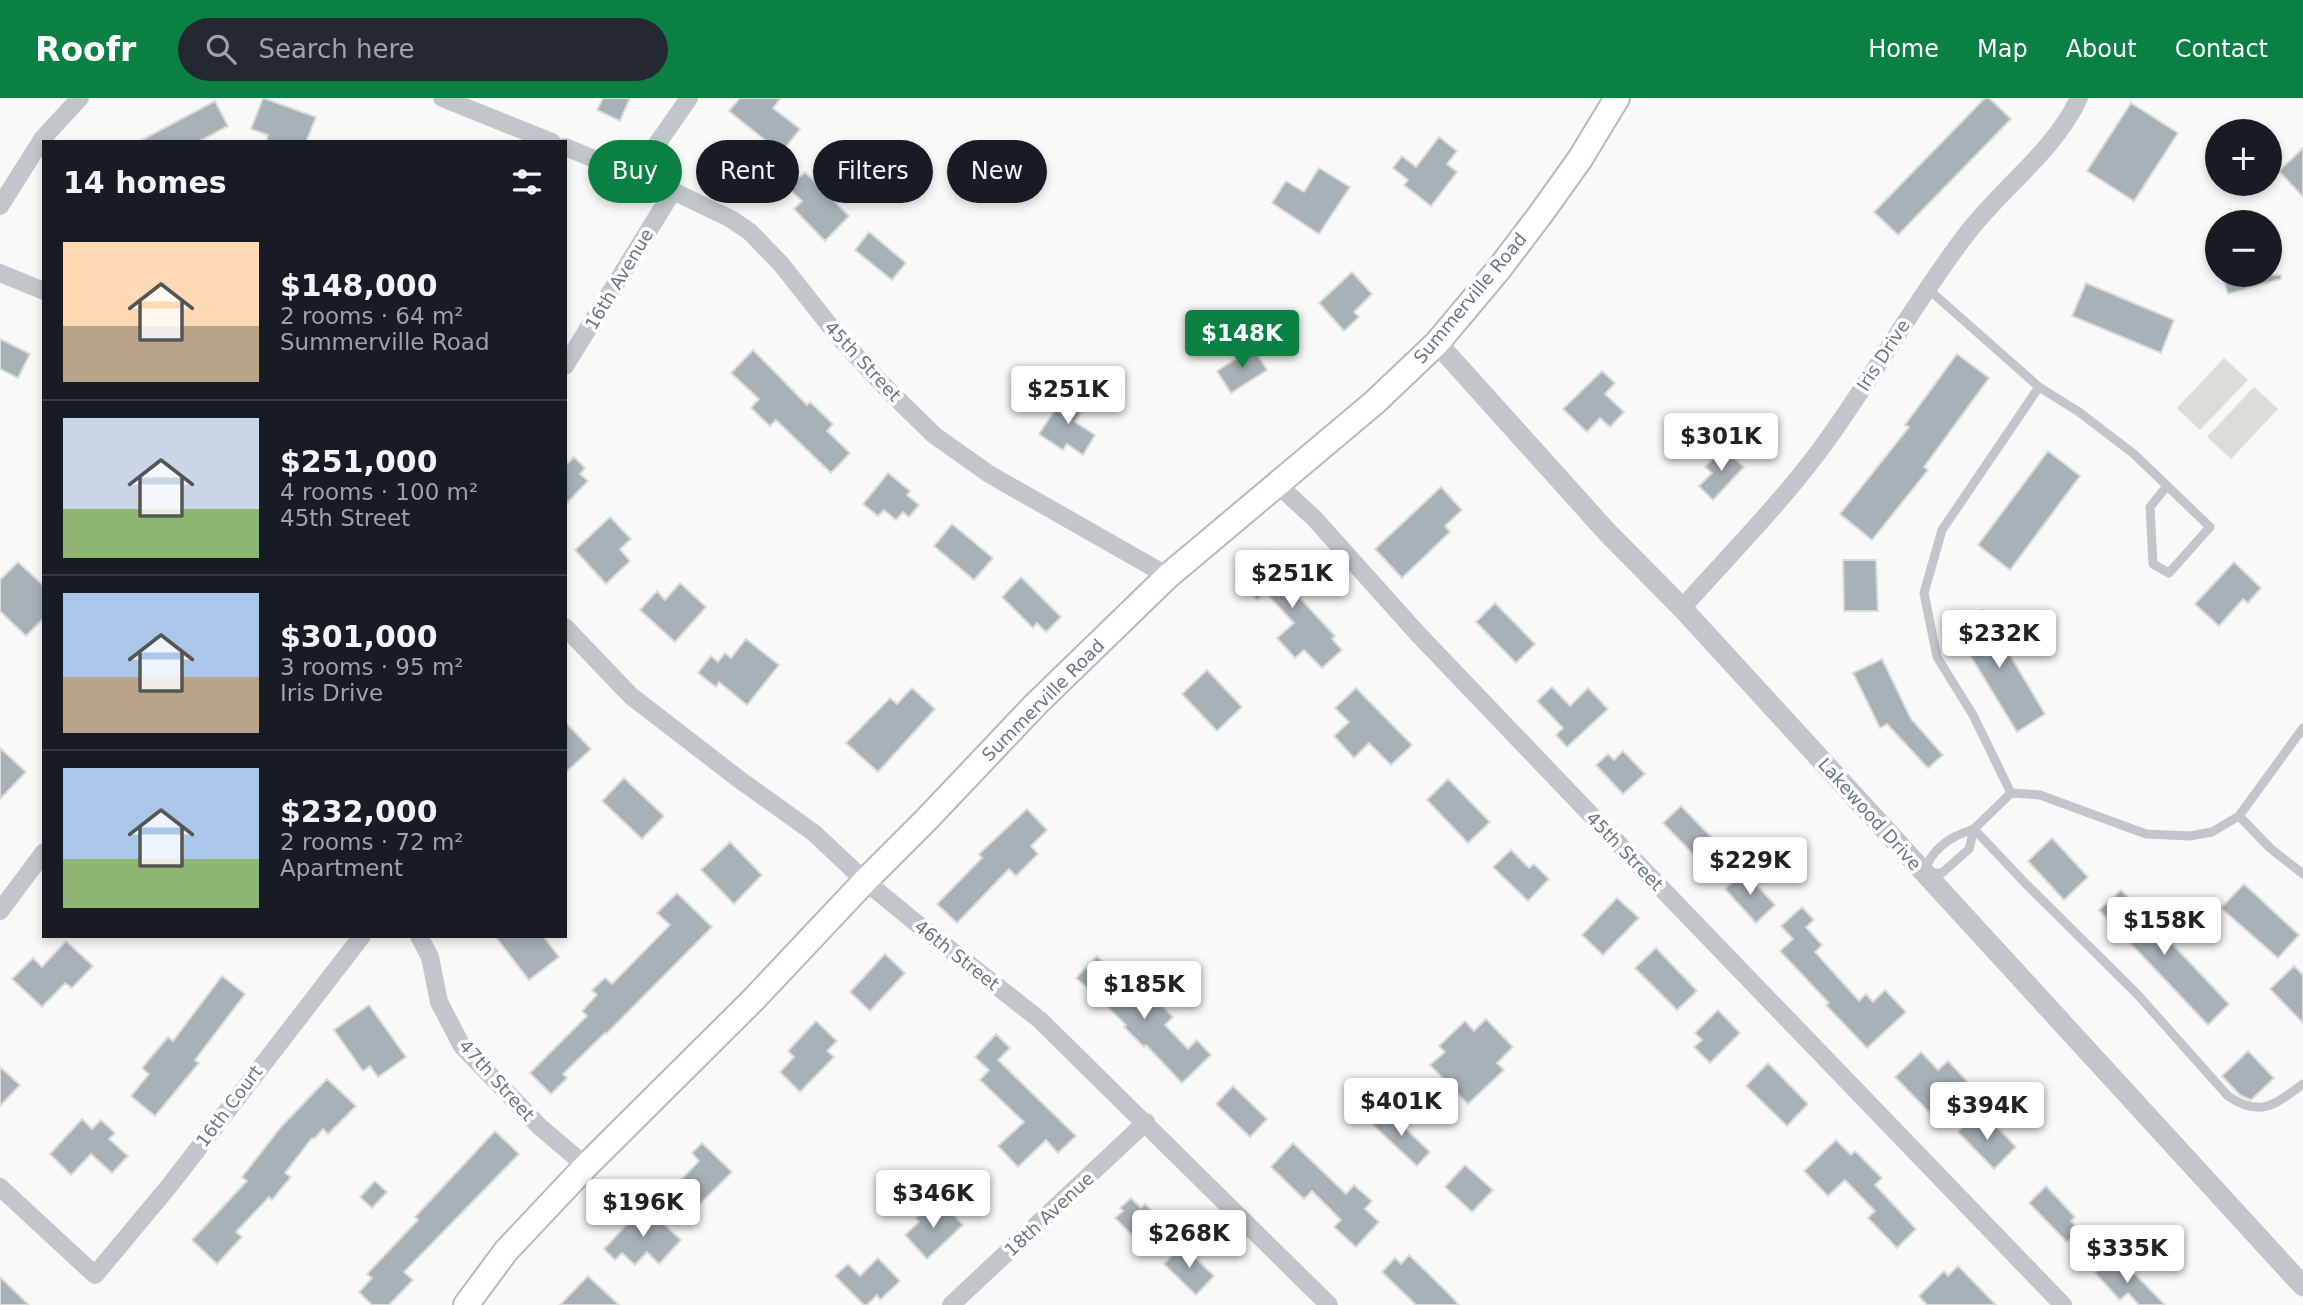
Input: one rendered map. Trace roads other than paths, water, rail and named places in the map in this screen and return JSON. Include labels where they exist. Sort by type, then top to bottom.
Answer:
[{"type":"main road","name":"Summerville Road","points":[[475,1300],[506,1251],[586,1166],[754,999],[1035,705],[1168,576],[1278,485],[1338,431],[1376,402],[1437,343],[1540,215],[1580,159],[1617,98]]},
{"type":"street","points":[[0,206],[43,138],[80,98]]},
{"type":"street","points":[[442,98],[547,140]]},
{"type":"street","points":[[660,140],[689,98]]},
{"type":"street","name":"Iris Drive","points":[[1682,608],[1827,440],[1927,288],[1995,199],[2043,151],[2071,115],[2079,98]]},
{"type":"street","name":"45th Street","points":[[567,148],[588,157]]},
{"type":"street","name":"45th Street","points":[[682,195],[731,219],[750,232],[781,264],[838,336],[934,435],[1000,481],[1168,576]]},
{"type":"street","name":"16th Avenue","points":[[567,363],[666,203]]},
{"type":"street","points":[[0,273],[42,290]]},
{"type":"street","name":"Lakewood Drive","points":[[1437,343],[1607,532],[1682,608],[2303,1286]]},
{"type":"street","name":"45th Street","points":[[1278,485],[1314,518],[1418,634],[2063,1305]]},
{"type":"street","name":"46th Street","points":[[567,629],[631,696],[740,780],[814,832],[865,881],[1040,1020],[1329,1305]]},
{"type":"street","points":[[0,911],[42,855]]},
{"type":"street","name":"16th Court","points":[[0,1188],[95,1275],[170,1185],[360,938]]},
{"type":"street","name":"47th Street","points":[[420,938],[430,957],[439,1002],[462,1046],[540,1127],[586,1166]]},
{"type":"street","name":"18th Avenue","points":[[951,1305],[1146,1122]]},
{"type":"lane","points":[[1927,288],[2039,387],[2079,412],[2133,454],[2167,486],[2210,527],[2169,572],[2153,564],[2150,507],[2167,486]]},
{"type":"lane","points":[[2011,793],[1973,715],[1937,657],[1924,593],[1941,530],[2039,387]]},
{"type":"lane","points":[[1974,829],[1969,849],[1942,873],[1924,873],[1928,858],[1954,835],[1974,829],[2011,793],[2040,795],[2146,834],[2190,836],[2212,832],[2239,816],[2303,728]]},
{"type":"lane","points":[[2239,816],[2270,848],[2303,874]]},
{"type":"lane","points":[[1974,829],[2137,994],[2228,1096],[2245,1108],[2264,1108],[2303,1084]]}]
